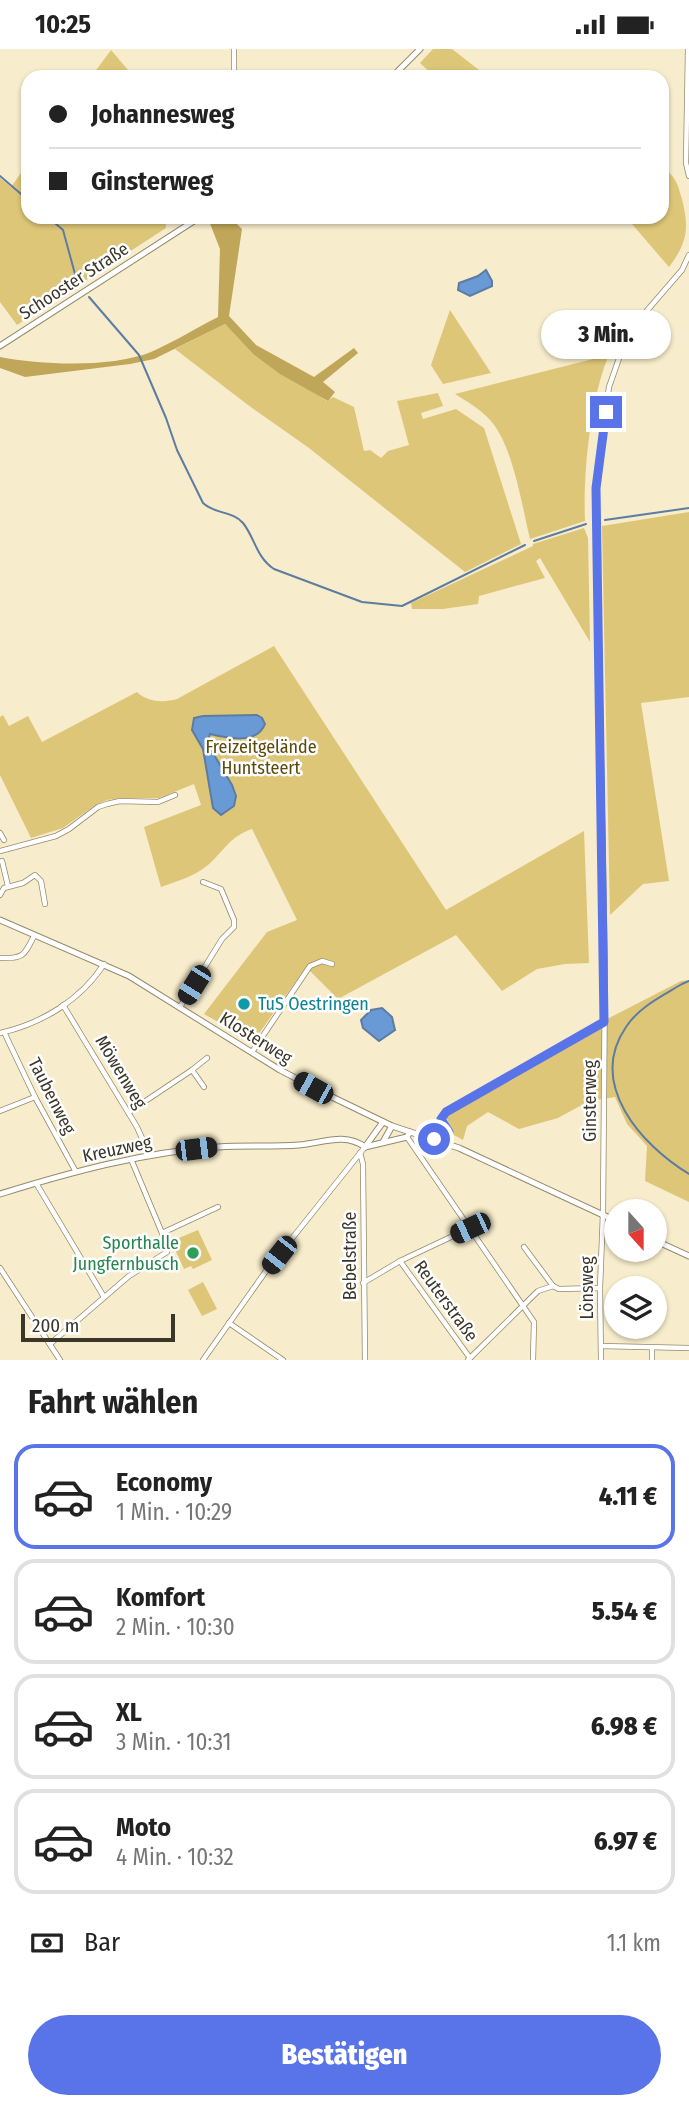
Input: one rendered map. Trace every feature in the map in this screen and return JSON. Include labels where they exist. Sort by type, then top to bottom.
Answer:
[{"type":"street","points":[[234,49],[234,70]]},
{"type":"street","points":[[399,70],[420,49]]},
{"type":"street","points":[[688,49],[685,163],[689,176]]},
{"type":"street","name":"Schooster Straße","points":[[0,346],[189,224]]},
{"type":"street","name":"Ginsterweg","points":[[603,1216],[604,1022],[596,488],[609,387],[623,347],[644,314],[682,270],[689,255]]},
{"type":"street","points":[[682,270],[689,270]]},
{"type":"street","points":[[0,851],[45,840],[69,829],[97,807],[120,801],[158,802],[175,795]]},
{"type":"street","points":[[0,833],[4,840]]},
{"type":"street","points":[[2,861],[8,886]]},
{"type":"street","points":[[0,895],[8,886],[23,883],[35,875],[41,881],[45,904]]},
{"type":"street","points":[[180,1007],[222,939],[233,927],[234,920],[221,890],[203,882]]},
{"type":"street","name":"Klosterweg","points":[[0,920],[104,964],[313,1088],[408,1135],[447,1143],[603,1216]]},
{"type":"street","points":[[0,958],[16,958],[25,954],[34,936]]},
{"type":"street","points":[[252,1052],[310,965],[322,961],[332,964]]},
{"type":"street","points":[[2,1032],[34,1023],[64,1005],[96,977],[104,964]]},
{"type":"street","name":"Möwenweg","points":[[64,1005],[129,1112],[150,1156]]},
{"type":"street","points":[[447,1143],[449,1132],[441,1119],[446,1112],[604,1022]]},
{"type":"street","name":"Taubenweg","points":[[2,1032],[76,1171]]},
{"type":"street","points":[[129,1112],[207,1058]]},
{"type":"street","points":[[192,1070],[204,1087]]},
{"type":"street","points":[[0,1111],[35,1097]]},
{"type":"street","points":[[203,1360],[267,1271],[383,1122]]},
{"type":"street","points":[[383,1143],[392,1126]]},
{"type":"street","points":[[365,1147],[408,1135],[534,1322],[533,1360]]},
{"type":"street","name":"Kreuzweg","points":[[0,1194],[76,1171],[131,1159],[218,1147],[298,1145],[349,1138],[365,1147]]},
{"type":"street","name":"Bebelstraße","points":[[360,1153],[363,1164],[365,1360]]},
{"type":"street","points":[[50,1344],[130,1276],[167,1252],[162,1233],[131,1159]]},
{"type":"street","points":[[36,1183],[104,1297]]},
{"type":"street","points":[[162,1233],[218,1207]]},
{"type":"street","name":"Lönsweg","points":[[601,1360],[603,1216]]},
{"type":"street","points":[[363,1283],[400,1261],[470,1228]]},
{"type":"street","points":[[667,1246],[689,1256]]},
{"type":"street","points":[[524,1247],[553,1286],[559,1289],[600,1288]]},
{"type":"street","name":"Reuterstraße","points":[[400,1261],[469,1359]]},
{"type":"street","points":[[0,1268],[60,1360]]},
{"type":"street","points":[[469,1359],[538,1291],[553,1286]]},
{"type":"street","points":[[229,1323],[283,1360]]},
{"type":"street","points":[[601,1346],[689,1348]]},
{"type":"street","points":[[652,1347],[652,1360]]},
{"type":"green space","points":[[433,49],[452,49],[479,70],[428,70],[420,63]]},
{"type":"green space","points":[[111,50],[128,70],[96,70]]},
{"type":"green space","points":[[21,173],[21,224],[166,224],[166,228],[17,325],[0,302],[0,178],[11,187]]},
{"type":"green space","points":[[669,173],[677,184],[682,199],[686,227],[680,250],[669,267],[632,224],[669,224]]},
{"type":"green space","points":[[450,310],[491,373],[443,384],[431,365]]},
{"type":"green space","points":[[225,324],[253,354],[327,401],[333,397],[354,407],[364,451],[370,450],[381,458],[388,451],[409,445],[397,401],[438,393],[443,406],[421,413],[423,419],[456,409],[484,428],[521,544],[465,572],[309,448],[175,349]]},
{"type":"green space","points":[[608,357],[592,416],[589,438],[585,521],[530,539],[511,460],[498,431],[482,412],[455,394]]},
{"type":"green space","points":[[689,512],[689,697],[641,703],[669,881],[643,884],[610,915],[602,526]]},
{"type":"green space","points":[[584,528],[588,538],[590,642],[540,558],[536,561],[545,578],[479,596],[478,604],[443,609],[412,609],[411,603],[533,544]]},
{"type":"green space","name":"Freizeitgelände Huntsteert","points":[[274,646],[446,910],[584,831],[589,963],[537,969],[502,991],[456,935],[338,999],[306,967],[253,1042],[204,1014],[267,932],[297,920],[252,829],[232,840],[203,869],[161,887],[144,827],[201,805],[194,784],[159,798],[107,800],[63,828],[31,838],[0,775],[0,717],[3,715],[9,726],[28,716],[42,742],[137,692],[156,701],[177,699]]},
{"type":"green space","points":[[689,980],[689,1202],[645,1181],[647,1146],[627,1124],[615,1097],[589,1101],[558,1118],[519,1129],[488,1112],[467,1126],[463,1140],[454,1135],[444,1112],[611,1017],[681,981]]},
{"type":"green space","name":"Sporthalle Jungfernbusch","points":[[198,1230],[212,1260],[193,1269],[191,1266],[184,1269],[173,1245],[181,1242],[179,1238]]},
{"type":"green space","points":[[203,1282],[217,1309],[202,1316],[188,1290]]},
{"type":"shaded area","points":[[210,224],[237,224],[242,229],[229,316],[256,345],[314,377],[354,348],[358,353],[323,382],[335,392],[328,401],[280,374],[253,354],[225,324],[154,359],[130,364],[25,377],[0,368],[0,357],[36,362],[97,363],[135,357],[160,348],[218,317],[220,249]]},
{"type":"water","points":[[486,270],[492,286],[470,296],[458,290],[459,283]]},
{"type":"water","points":[[257,715],[265,724],[255,735],[241,738],[210,734],[210,748],[236,796],[234,806],[221,815],[213,808],[203,749],[192,730],[194,718]]},
{"type":"water","points":[[382,1008],[392,1017],[395,1030],[379,1041],[363,1028],[361,1020],[371,1010]]},
{"type":"waterway","points":[[0,176],[21,194]]},
{"type":"waterway","points":[[56,224],[63,230],[80,285]]},
{"type":"waterway","points":[[89,297],[139,355],[177,450],[203,503],[239,519],[263,559],[274,569],[362,602],[402,606],[525,545]]},
{"type":"waterway","points":[[605,520],[689,508]]},
{"type":"waterway","points":[[534,541],[586,524]]},
{"type":"waterway","points":[[689,981],[651,1003],[631,1020],[616,1048],[613,1070],[616,1091],[638,1130],[653,1147],[689,1174]]},
{"type":"place","name":"TuS Oestringen","points":[[244,1004]]},
{"type":"place","name":"Sporthalle Jungfernbusch","points":[[193,1253]]},
{"type":"route","points":[[434,1139],[447,1143],[449,1132],[441,1119],[446,1112],[604,1022],[596,488],[606,412]]}]
